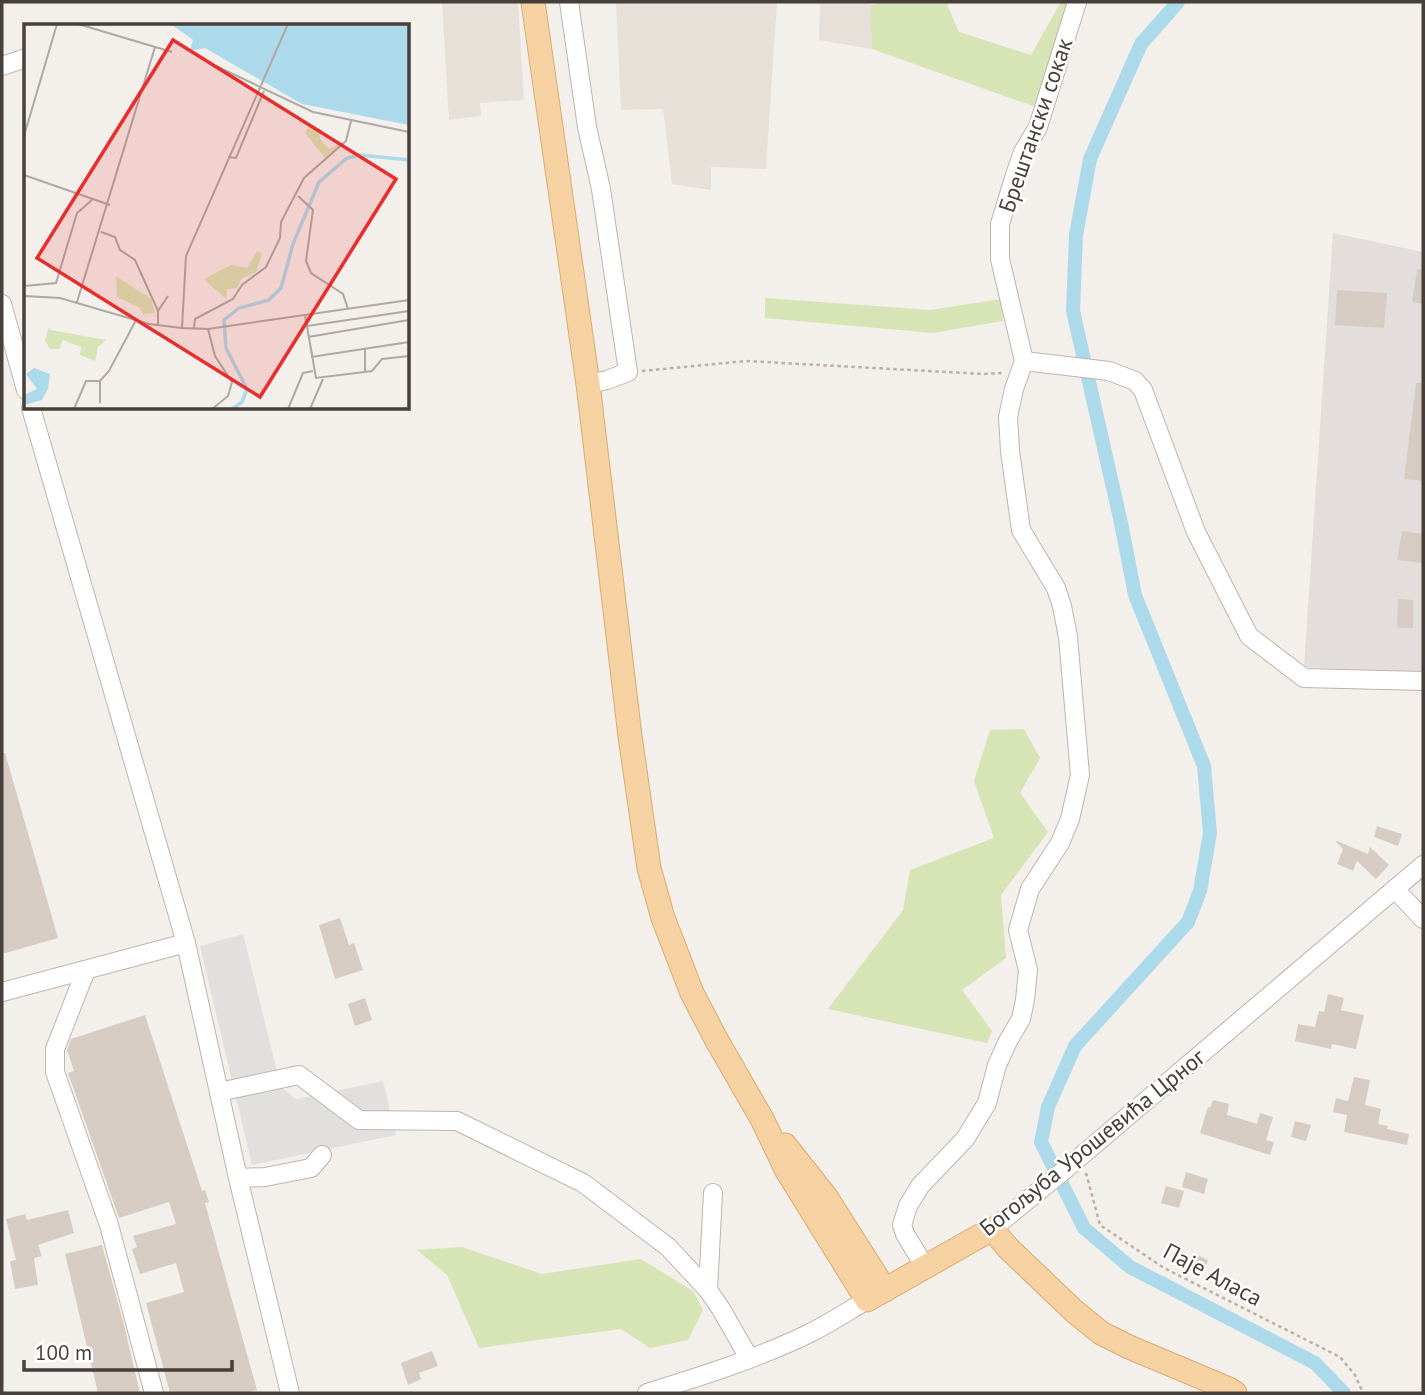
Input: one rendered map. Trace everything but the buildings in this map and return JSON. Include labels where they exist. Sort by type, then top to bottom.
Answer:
[{"type":"main road","points":[[533,2],[588,384],[630,736],[649,867],[663,918],[692,993],[716,1039],[762,1119],[787,1171],[876,1295]]},
{"type":"main road","points":[[992,1229],[1008,1248],[1074,1311],[1101,1333],[1235,1393]]},
{"type":"main road","name":"Богољуба Урошевића Црног","points":[[876,1295],[992,1229]]},
{"type":"street","points":[[569,2],[587,127],[601,189],[628,372],[588,384]]},
{"type":"street","name":"Брештански сокак","points":[[1022,366],[1000,259],[1000,224],[1023,152],[1038,127],[1077,2]]},
{"type":"street","points":[[2,66],[24,59]]},
{"type":"street","points":[[2,304],[24,383]]},
{"type":"street","points":[[925,1267],[902,1225],[908,1206],[920,1186],[965,1139],[987,1103],[997,1065],[1021,1019],[1028,970],[1018,930],[1030,889],[1060,843],[1070,819],[1080,775],[1068,637],[1062,606],[1056,588],[1021,530],[1008,417],[1022,366],[1109,371],[1135,380],[1143,390],[1196,532],[1249,636],[1304,678],[1423,681]]},
{"type":"street","points":[[33,410],[186,943],[238,1178],[290,1393]]},
{"type":"street","name":"Богољуба Урошевића Црног","points":[[992,1229],[1423,865]]},
{"type":"street","points":[[1395,889],[1423,919]]},
{"type":"street","points":[[2,992],[186,943]]},
{"type":"street","points":[[86,970],[55,1049],[55,1073],[109,1225],[154,1393]]},
{"type":"street","points":[[219,1092],[299,1075],[359,1120],[457,1121],[583,1183],[668,1247],[708,1290],[749,1358]]},
{"type":"street","points":[[238,1178],[265,1177],[311,1168],[322,1154]]},
{"type":"street","points":[[708,1290],[713,1193]]},
{"type":"street","name":"Богољуба Урошевића Црног","points":[[647,1393],[704,1375],[809,1334],[876,1295]]},
{"type":"path","points":[[628,372],[746,361],[983,374],[1022,366]]},
{"type":"path","name":"Паје Аласа","points":[[1074,1162],[1091,1187],[1100,1225],[1164,1268],[1340,1357],[1355,1376],[1363,1393]]},
{"type":"shaded area","points":[[442,2],[518,2],[524,100],[480,103],[481,116],[449,120]]},
{"type":"shaded area","points":[[616,2],[777,2],[766,169],[711,167],[711,190],[672,184],[663,109],[621,110]]},
{"type":"shaded area","points":[[820,2],[870,2],[872,49],[819,40]]},
{"type":"shaded area","points":[[1333,233],[1423,252],[1423,673],[1304,667]]},
{"type":"shaded area","points":[[243,934],[281,1087],[296,1099],[383,1081],[396,1135],[252,1165],[200,946]]},
{"type":"green space","points":[[886,2],[946,2],[959,32],[1031,55],[1061,2],[1073,2],[1036,107],[872,49],[870,5]]},
{"type":"green space","points":[[765,298],[930,310],[1001,299],[1003,321],[933,333],[765,318]]},
{"type":"green space","points":[[1024,729],[1040,758],[1020,793],[1048,832],[1001,895],[1006,958],[962,990],[992,1031],[987,1043],[828,1009],[903,910],[910,870],[994,838],[974,781],[990,730]]},
{"type":"green space","points":[[462,1247],[542,1274],[641,1259],[693,1291],[703,1310],[688,1340],[650,1348],[621,1329],[479,1348],[447,1275],[417,1250]]},
{"type":"waterway","points":[[1178,2],[1141,44],[1090,159],[1076,235],[1073,311],[1135,595],[1204,766],[1210,833],[1200,891],[1188,922],[1075,1046],[1048,1107],[1041,1142],[1084,1228],[1130,1267],[1315,1363],[1344,1393]]}]
